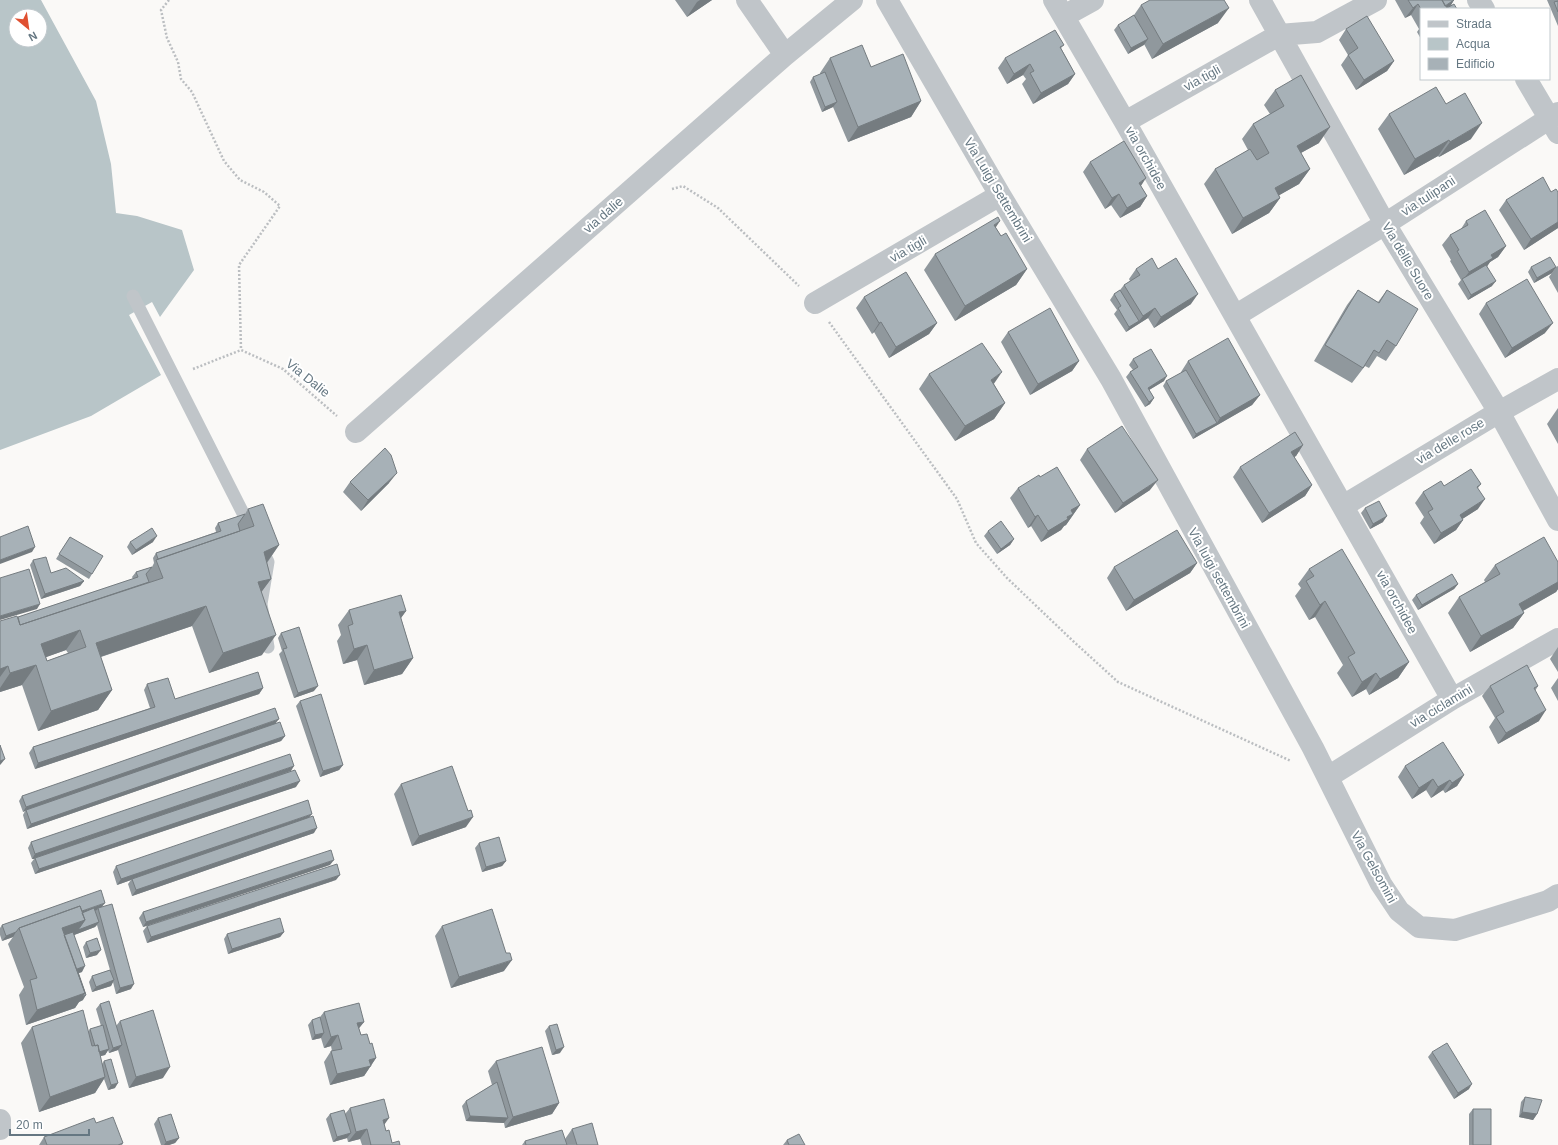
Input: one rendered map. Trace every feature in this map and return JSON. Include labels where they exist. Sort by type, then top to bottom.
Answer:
[{"type":"street","points":[[747,0],[785,56]]},
{"type":"street","name":"via dalie","points":[[356,432],[785,56],[852,0]]},
{"type":"street","name":"Via Luigi Settembrini","points":[[887,0],[1000,196],[1111,379]]},
{"type":"street","points":[[1059,8],[1093,0]]},
{"type":"street","name":"Via delle Suore","points":[[1260,0],[1385,224],[1499,412],[1558,520]]},
{"type":"street","points":[[1279,35],[1317,32],[1376,0]]},
{"type":"street","name":"via orchidee","points":[[1059,8],[1452,699]]},
{"type":"street","name":"via tigli","points":[[1125,122],[1279,35]]},
{"type":"street","points":[[1527,80],[1555,121]]},
{"type":"street","name":"via tulipani","points":[[1235,316],[1555,121]]},
{"type":"street","name":"via tigli","points":[[815,303],[1000,196]]},
{"type":"street","name":"Via luigi settembrini","points":[[1111,379],[1328,777]]},
{"type":"street","name":"via delle rose","points":[[1343,506],[1499,412],[1558,379]]},
{"type":"street","name":"via ciclamini","points":[[1328,777],[1452,699],[1558,639]]},
{"type":"street","name":"Via Gelsomini","points":[[1328,777],[1381,884],[1399,911],[1419,926],[1455,930],[1548,901],[1558,895]]},
{"type":"street","points":[[0,1120],[0,1129]]},
{"type":"lane","points":[[133,296],[268,562],[261,604],[268,647]]},
{"type":"path","points":[[169,0],[161,10],[167,38],[178,62],[181,79],[192,92],[224,161],[240,180],[264,192],[280,206],[239,265],[241,350],[174,376]]},
{"type":"path","points":[[668,190],[683,186],[718,208],[815,303],[957,499],[976,543],[1007,578],[1073,641],[1118,682],[1291,761]]},
{"type":"path","name":"Via Dalie","points":[[241,350],[283,369],[356,432]]},
{"type":"water","points":[[0,0],[41,0],[45,8],[8,8],[8,48],[48,48],[48,13],[96,101],[111,164],[116,213],[137,216],[182,230],[194,270],[160,317],[152,302],[129,315],[161,375],[91,416],[0,450]]},
{"type":"building","points":[[1150,0],[1224,0],[1229,8],[1163,44],[1141,5]]},
{"type":"building","points":[[1408,0],[1442,0],[1447,8],[1420,8],[1418,4],[1413,8]]},
{"type":"building","points":[[1442,0],[1454,0],[1445,6]]},
{"type":"building","points":[[1558,1],[1558,12],[1554,2]]},
{"type":"building","points":[[1454,4],[1456,8],[1447,8]]},
{"type":"building","points":[[1134,15],[1148,39],[1131,48],[1118,25]]},
{"type":"building","points":[[1367,16],[1394,61],[1364,80],[1348,55],[1358,48],[1346,29]]},
{"type":"building","points":[[1055,30],[1064,45],[1060,47],[1075,74],[1041,93],[1030,73],[1034,71],[1030,64],[1014,74],[1005,58]]},
{"type":"building","points":[[862,45],[871,67],[903,54],[921,101],[858,127],[830,58]]},
{"type":"building","points":[[825,72],[837,102],[825,107],[813,77]]},
{"type":"building","points":[[1301,75],[1330,127],[1297,146],[1310,169],[1275,188],[1280,198],[1243,218],[1215,169],[1250,149],[1257,160],[1269,153],[1253,124],[1284,106],[1275,90]]},
{"type":"building","points":[[1436,87],[1446,104],[1465,93],[1482,123],[1450,142],[1449,140],[1415,159],[1389,114]]},
{"type":"building","points":[[1124,141],[1146,178],[1139,183],[1147,196],[1127,208],[1119,194],[1112,198],[1090,162]]},
{"type":"building","points":[[1543,177],[1551,192],[1556,189],[1558,192],[1558,222],[1531,239],[1506,200]]},
{"type":"building","points":[[1485,210],[1506,246],[1491,255],[1493,258],[1469,272],[1450,235],[1468,225],[1466,221]]},
{"type":"building","points":[[998,217],[1000,221],[994,225],[1001,236],[1006,233],[1027,269],[965,306],[935,254]]},
{"type":"building","points":[[1550,257],[1556,267],[1537,278],[1531,267]]},
{"type":"building","points":[[1152,258],[1158,269],[1176,258],[1198,294],[1161,317],[1155,308],[1143,316],[1124,285],[1140,275],[1136,269]]},
{"type":"building","points":[[1486,265],[1496,281],[1471,295],[1462,279]]},
{"type":"building","points":[[906,272],[937,323],[896,347],[881,322],[879,323],[864,297]]},
{"type":"building","points":[[1527,279],[1553,323],[1512,348],[1486,303]]},
{"type":"building","points":[[1120,290],[1139,321],[1129,327],[1118,308],[1121,306],[1114,294]]},
{"type":"building","points":[[1358,290],[1379,303],[1387,290],[1418,309],[1396,346],[1387,340],[1379,353],[1374,350],[1363,368],[1325,345]]},
{"type":"building","points":[[1050,308],[1079,361],[1038,384],[1008,332]]},
{"type":"building","points":[[1228,338],[1260,395],[1220,418],[1188,361]]},
{"type":"building","points":[[982,343],[1002,372],[991,380],[1005,403],[965,426],[929,374]]},
{"type":"building","points":[[1151,349],[1167,376],[1148,388],[1154,398],[1149,402],[1130,372],[1138,367],[1133,359]]},
{"type":"building","points":[[1186,370],[1217,423],[1196,434],[1166,381]]},
{"type":"building","points":[[1122,426],[1158,480],[1123,503],[1087,449]]},
{"type":"building","points":[[1295,432],[1303,445],[1291,452],[1312,485],[1269,513],[1240,467]]},
{"type":"building","points":[[385,448],[391,455],[397,473],[368,500],[350,482]]},
{"type":"building","points":[[1057,467],[1080,505],[1071,510],[1073,514],[1067,517],[1068,519],[1048,531],[1038,515],[1035,517],[1018,488],[1039,475],[1040,477]]},
{"type":"building","points":[[1471,469],[1481,484],[1477,487],[1485,499],[1460,515],[1463,520],[1441,533],[1428,512],[1433,509],[1423,492],[1441,481],[1444,486]]},
{"type":"building","points":[[1379,501],[1387,516],[1373,524],[1365,508]]},
{"type":"building","points":[[263,504],[279,545],[264,552],[271,579],[258,582],[276,635],[223,653],[206,606],[96,643],[112,690],[51,711],[36,665],[10,673],[8,666],[0,669],[0,621],[17,616],[20,625],[163,578],[156,560],[254,526],[248,509]],"holes":[[[80,630],[86,647],[47,661],[41,644]]]},
{"type":"building","points":[[245,514],[238,524],[240,531],[158,559],[156,553],[221,531],[218,523]]},
{"type":"building","points":[[1001,521],[1014,539],[1001,549],[988,531]]},
{"type":"building","points":[[28,526],[35,547],[0,560],[0,537]]},
{"type":"building","points":[[152,528],[157,536],[136,550],[130,542]]},
{"type":"building","points":[[1177,530],[1197,563],[1134,600],[1114,567]]},
{"type":"building","points":[[70,537],[103,556],[92,574],[59,554]]},
{"type":"building","points":[[1544,537],[1558,562],[1558,582],[1519,604],[1524,613],[1481,636],[1459,597],[1500,574],[1495,565]]},
{"type":"building","points":[[1342,549],[1409,662],[1380,679],[1376,673],[1362,682],[1348,657],[1355,653],[1325,601],[1320,605],[1306,581],[1314,576],[1309,569]]},
{"type":"building","points":[[46,557],[51,573],[66,568],[84,581],[45,594],[33,560]]},
{"type":"building","points":[[152,567],[146,574],[149,582],[20,625],[18,617],[138,577],[136,572]]},
{"type":"building","points":[[29,569],[40,604],[0,616],[0,578]]},
{"type":"building","points":[[1452,574],[1458,584],[1422,605],[1416,595]]},
{"type":"building","points":[[401,595],[406,611],[399,612],[413,658],[374,670],[367,645],[354,649],[348,626],[353,624],[349,610]]},
{"type":"building","points":[[299,627],[318,686],[298,693],[283,649],[287,648],[281,633]]},
{"type":"building","points":[[1527,665],[1538,686],[1534,688],[1546,710],[1506,733],[1496,717],[1504,712],[1490,686]]},
{"type":"building","points":[[258,672],[263,688],[38,763],[33,747],[155,707],[147,684],[168,678],[175,699]]},
{"type":"building","points":[[321,694],[343,765],[323,771],[300,701]]},
{"type":"building","points":[[275,708],[279,719],[26,807],[22,796]]},
{"type":"building","points":[[280,722],[285,736],[31,824],[26,810]]},
{"type":"building","points":[[1443,742],[1464,775],[1452,783],[1450,780],[1438,787],[1433,779],[1419,788],[1405,766]]},
{"type":"building","points":[[0,745],[5,759],[0,761]]},
{"type":"building","points":[[290,754],[294,766],[35,854],[31,842]]},
{"type":"building","points":[[452,766],[468,811],[471,810],[473,817],[419,836],[401,784]]},
{"type":"building","points":[[295,770],[300,781],[39,869],[35,858]]},
{"type":"building","points":[[308,800],[312,814],[121,879],[116,866]]},
{"type":"building","points":[[313,816],[317,828],[136,890],[132,879]]},
{"type":"building","points":[[499,837],[506,861],[486,867],[479,843]]},
{"type":"building","points":[[331,850],[334,860],[146,922],[143,912]]},
{"type":"building","points":[[337,864],[340,875],[151,937],[147,926]]},
{"type":"building","points":[[101,890],[105,903],[82,911],[80,906],[19,928],[16,932],[6,936],[2,925]]},
{"type":"building","points":[[112,904],[134,984],[120,988],[98,908]]},
{"type":"building","points":[[80,906],[85,920],[62,928],[85,993],[37,1010],[30,980],[37,978],[19,928]]},
{"type":"building","points":[[94,908],[99,922],[78,930],[85,920],[82,913]]},
{"type":"building","points":[[492,909],[506,953],[510,953],[512,960],[459,977],[442,926]]},
{"type":"building","points":[[280,918],[284,932],[232,949],[227,934]]},
{"type":"building","points":[[73,932],[85,966],[77,969],[86,995],[82,997],[85,993],[64,935]]},
{"type":"building","points":[[97,938],[101,950],[90,953],[86,942]]},
{"type":"building","points":[[110,970],[114,980],[96,987],[92,976]]},
{"type":"building","points":[[109,1001],[122,1045],[113,1048],[100,1004]]},
{"type":"building","points":[[359,1003],[364,1022],[357,1023],[361,1035],[367,1034],[370,1044],[372,1043],[376,1058],[369,1060],[371,1066],[337,1074],[331,1051],[342,1049],[338,1035],[331,1037],[324,1012]]},
{"type":"building","points":[[83,1010],[92,1046],[98,1045],[105,1077],[50,1097],[32,1027]]},
{"type":"building","points":[[153,1010],[170,1067],[136,1077],[120,1021]]},
{"type":"building","points":[[320,1017],[324,1033],[315,1035],[312,1020]]},
{"type":"building","points":[[557,1024],[564,1047],[556,1050],[549,1026]]},
{"type":"building","points":[[103,1025],[109,1049],[99,1052],[98,1045],[95,1046],[90,1029]]},
{"type":"building","points":[[1447,1043],[1472,1084],[1458,1093],[1432,1052]]},
{"type":"building","points":[[542,1047],[559,1103],[513,1117],[496,1061]]},
{"type":"building","points":[[111,1059],[118,1083],[111,1085],[104,1061]]},
{"type":"building","points":[[497,1082],[508,1118],[470,1116],[466,1101]]},
{"type":"building","points":[[1525,1097],[1542,1100],[1537,1114],[1522,1112]]},
{"type":"building","points":[[384,1099],[389,1118],[383,1120],[386,1131],[389,1130],[392,1143],[399,1141],[400,1145],[371,1145],[367,1129],[356,1132],[350,1108]]},
{"type":"building","points":[[1473,1109],[1491,1109],[1491,1145],[1473,1145]]},
{"type":"building","points":[[344,1110],[351,1133],[337,1137],[330,1114]]},
{"type":"building","points":[[171,1114],[179,1138],[166,1142],[158,1118]]},
{"type":"building","points":[[113,1117],[123,1143],[118,1145],[47,1145],[44,1137],[94,1118],[96,1123]]},
{"type":"building","points":[[592,1123],[598,1145],[577,1145],[572,1129]]},
{"type":"building","points":[[562,1130],[567,1145],[526,1145],[525,1141]]},
{"type":"building","points":[[799,1134],[805,1145],[789,1145],[787,1140]]}]
